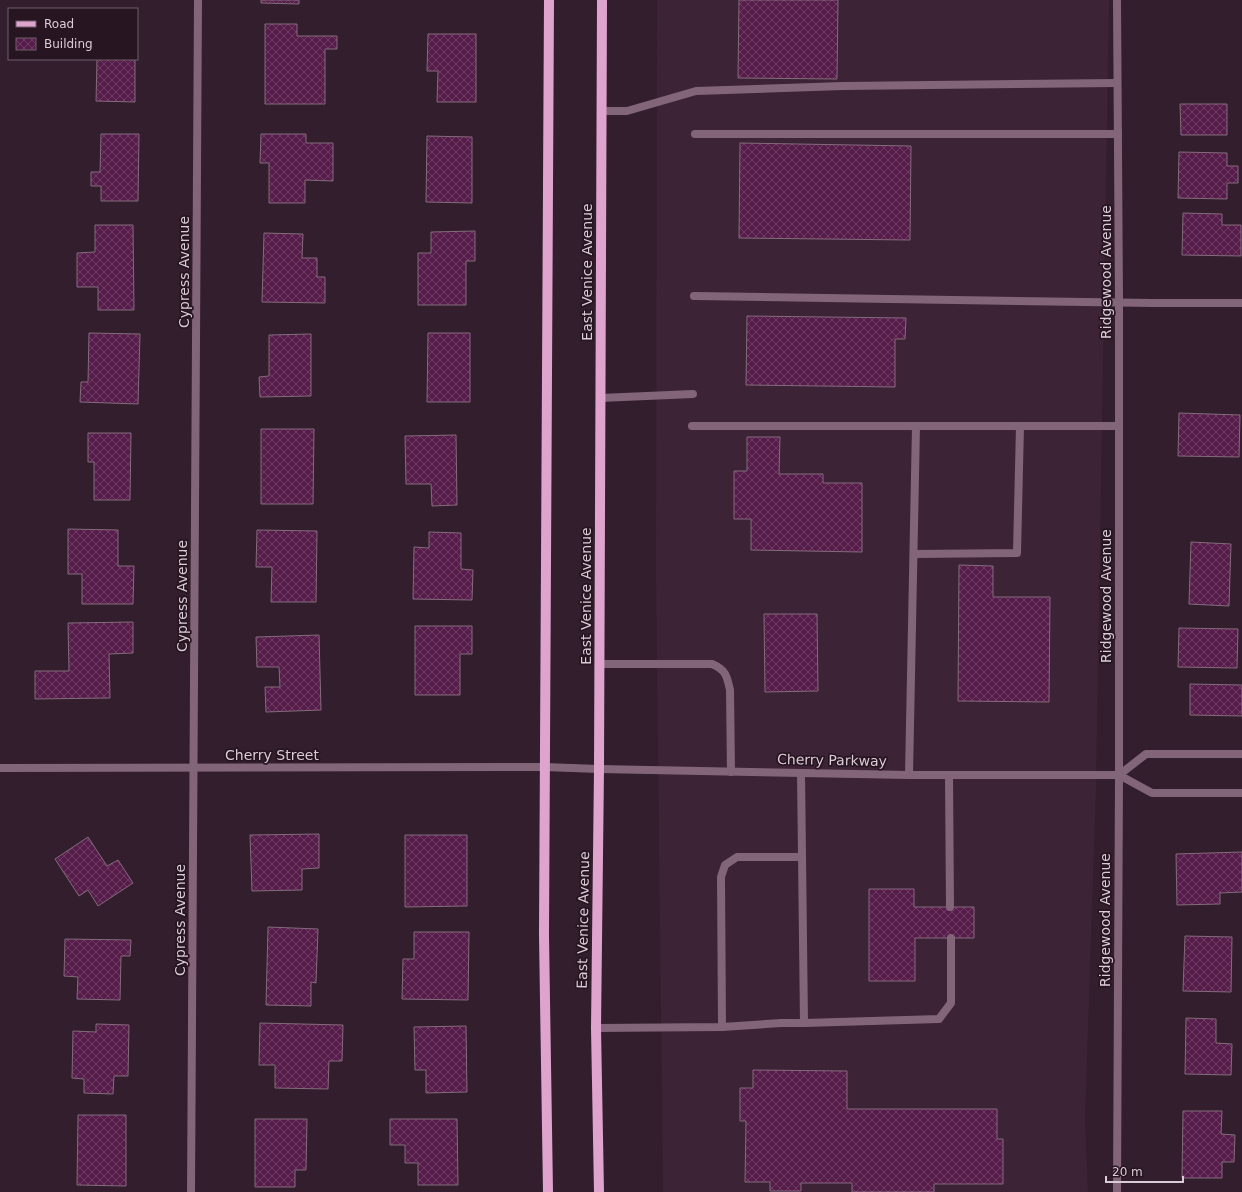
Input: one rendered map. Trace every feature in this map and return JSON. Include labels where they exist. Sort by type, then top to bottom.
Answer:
[{"type":"main road","points":[[548,1192],[544,936],[544,767],[549,0]]},
{"type":"main road","name":"East Venice Avenue","points":[[599,1192],[596,1028],[600,664],[602,0]]},
{"type":"street","name":"Cypress Avenue","points":[[191,1192],[198,0]]},
{"type":"street","name":"Ridgewood Avenue","points":[[1117,0],[1119,302],[1117,1192]]},
{"type":"street","points":[[602,111],[627,111],[696,91],[842,86],[1117,83]]},
{"type":"street","points":[[695,134],[1118,134]]},
{"type":"street","points":[[694,296],[1119,302],[1153,304],[1242,303]]},
{"type":"street","points":[[600,398],[693,394]]},
{"type":"street","points":[[692,426],[1119,426]]},
{"type":"street","points":[[909,775],[916,426]]},
{"type":"street","points":[[914,554],[1017,554],[1020,426]]},
{"type":"street","points":[[600,664],[712,664],[720,668],[727,676],[730,690],[731,772]]},
{"type":"street","points":[[1242,754],[1146,754],[1119,775],[1152,793],[1242,794]]},
{"type":"street","name":"Cherry Street","points":[[0,768],[544,767]]},
{"type":"street","name":"Cherry Parkway","points":[[544,767],[909,775],[1119,775]]},
{"type":"street","points":[[801,773],[804,1023]]},
{"type":"street","points":[[949,775],[950,907]]},
{"type":"street","points":[[722,1027],[721,877],[725,864],[737,857],[801,857]]},
{"type":"street","points":[[596,1028],[722,1027],[781,1023],[939,1019],[952,1003],[951,938]]},
{"type":"shaded area","points":[[657,0],[1109,0],[1096,785],[1085,1120],[1088,1192],[663,1192],[656,574]]},
{"type":"building","points":[[261,0],[299,0],[299,4],[261,3]]},
{"type":"building","points":[[739,0],[838,0],[837,79],[738,78]]},
{"type":"building","points":[[265,24],[297,24],[297,36],[337,36],[337,49],[325,49],[325,104],[265,104]]},
{"type":"building","points":[[428,34],[476,34],[476,102],[437,102],[438,71],[427,71]]},
{"type":"building","points":[[97,60],[135,60],[135,102],[96,101]]},
{"type":"building","points":[[1180,104],[1227,104],[1227,135],[1181,135]]},
{"type":"building","points":[[101,134],[139,134],[138,201],[101,201],[101,186],[91,186],[91,172],[100,172]]},
{"type":"building","points":[[261,134],[306,134],[306,143],[333,143],[333,181],[305,180],[305,203],[269,203],[269,163],[260,163]]},
{"type":"building","points":[[427,136],[472,137],[472,203],[426,202]]},
{"type":"building","points":[[740,143],[911,146],[910,240],[739,238]]},
{"type":"building","points":[[1179,152],[1227,153],[1227,166],[1238,166],[1238,183],[1227,183],[1227,199],[1178,198]]},
{"type":"building","points":[[1183,213],[1222,214],[1222,225],[1241,225],[1241,256],[1182,255]]},
{"type":"building","points":[[95,225],[133,225],[134,310],[98,310],[98,287],[77,287],[77,253],[95,252]]},
{"type":"building","points":[[475,231],[475,261],[466,261],[466,305],[418,305],[418,253],[431,253],[431,232]]},
{"type":"building","points":[[264,233],[303,234],[302,258],[317,258],[317,277],[325,277],[325,303],[262,302]]},
{"type":"building","points":[[747,316],[906,318],[905,339],[895,339],[895,387],[746,385]]},
{"type":"building","points":[[89,333],[140,334],[138,404],[80,402],[81,382],[88,382]]},
{"type":"building","points":[[428,333],[470,333],[470,402],[427,402]]},
{"type":"building","points":[[311,334],[311,396],[260,397],[259,377],[269,376],[269,335]]},
{"type":"building","points":[[1179,413],[1240,415],[1239,457],[1178,456]]},
{"type":"building","points":[[261,429],[314,429],[313,504],[261,504]]},
{"type":"building","points":[[88,433],[131,433],[130,500],[94,500],[94,462],[88,462]]},
{"type":"building","points":[[456,435],[457,505],[432,506],[431,484],[406,484],[405,436]]},
{"type":"building","points":[[747,437],[780,437],[779,474],[823,474],[823,483],[862,483],[862,552],[751,550],[751,519],[734,519],[734,471],[747,471]]},
{"type":"building","points":[[68,529],[118,530],[118,566],[134,566],[133,604],[82,604],[82,574],[68,574]]},
{"type":"building","points":[[257,530],[317,531],[316,602],[271,602],[272,567],[256,567]]},
{"type":"building","points":[[429,532],[461,533],[461,569],[473,570],[472,600],[413,599],[414,547],[429,548]]},
{"type":"building","points":[[1191,542],[1231,544],[1229,606],[1189,604]]},
{"type":"building","points":[[959,565],[993,566],[993,597],[1050,597],[1049,702],[958,701]]},
{"type":"building","points":[[764,614],[817,614],[818,691],[765,692]]},
{"type":"building","points":[[133,622],[133,653],[109,654],[110,698],[35,699],[35,671],[69,671],[68,623]]},
{"type":"building","points":[[415,626],[472,626],[472,654],[460,654],[460,695],[415,695]]},
{"type":"building","points":[[1179,628],[1238,629],[1237,668],[1178,667]]},
{"type":"building","points":[[319,635],[321,710],[266,712],[265,687],[280,687],[279,667],[257,667],[256,637]]},
{"type":"building","points":[[1190,684],[1242,685],[1242,716],[1190,715]]},
{"type":"building","points":[[319,834],[319,868],[302,869],[302,890],[252,891],[250,835]]},
{"type":"building","points":[[405,835],[467,835],[467,906],[405,907]]},
{"type":"building","points":[[88,837],[107,866],[118,860],[133,883],[98,906],[88,890],[79,896],[55,859]]},
{"type":"building","points":[[1242,852],[1242,892],[1220,893],[1220,904],[1177,905],[1176,854]]},
{"type":"building","points":[[869,889],[914,889],[914,907],[974,907],[974,938],[915,938],[915,981],[869,981]]},
{"type":"building","points":[[268,927],[318,929],[316,983],[311,982],[311,1006],[266,1005]]},
{"type":"building","points":[[414,932],[469,932],[468,1000],[402,999],[403,959],[414,959]]},
{"type":"building","points":[[1185,936],[1232,937],[1231,992],[1183,991]]},
{"type":"building","points":[[65,939],[131,940],[130,956],[121,956],[120,1000],[77,999],[78,977],[64,976]]},
{"type":"building","points":[[1186,1018],[1216,1019],[1216,1043],[1232,1044],[1231,1075],[1185,1074]]},
{"type":"building","points":[[260,1023],[343,1025],[342,1061],[329,1061],[328,1089],[275,1088],[275,1065],[259,1065]]},
{"type":"building","points":[[96,1024],[129,1025],[128,1076],[114,1076],[113,1094],[84,1093],[84,1079],[72,1078],[73,1031],[96,1032]]},
{"type":"building","points":[[466,1026],[467,1092],[426,1093],[426,1070],[415,1070],[414,1027]]},
{"type":"building","points":[[753,1070],[847,1071],[847,1109],[997,1109],[997,1139],[1003,1139],[1003,1184],[934,1184],[934,1192],[852,1192],[852,1183],[801,1183],[801,1191],[770,1191],[770,1182],[745,1182],[746,1121],[740,1121],[740,1088],[753,1088]]},
{"type":"building","points":[[1183,1111],[1222,1111],[1221,1134],[1235,1135],[1234,1162],[1222,1162],[1222,1178],[1182,1178]]},
{"type":"building","points":[[78,1115],[126,1115],[126,1186],[77,1185]]},
{"type":"building","points":[[255,1119],[307,1119],[306,1170],[295,1170],[295,1187],[255,1187]]},
{"type":"building","points":[[390,1119],[457,1119],[458,1185],[418,1185],[418,1163],[405,1163],[405,1145],[390,1145]]}]
